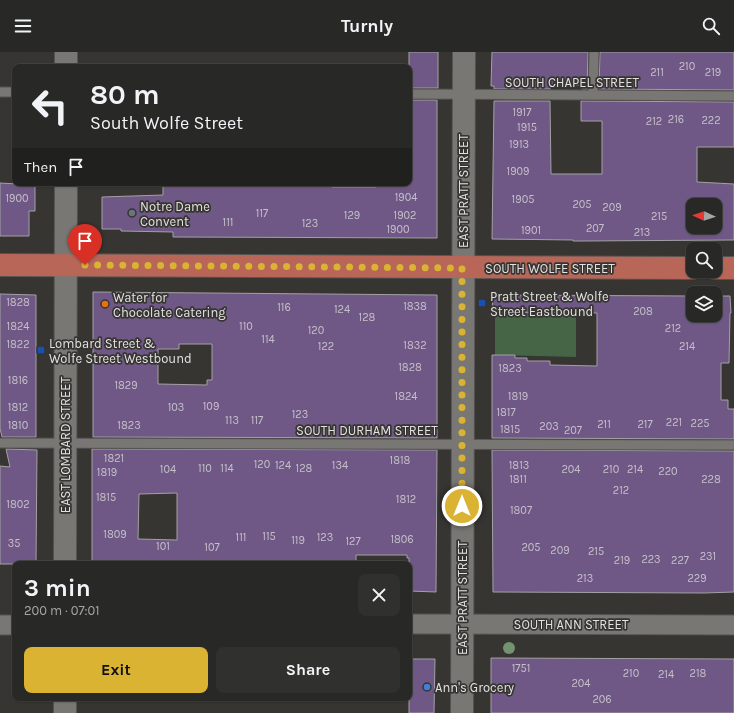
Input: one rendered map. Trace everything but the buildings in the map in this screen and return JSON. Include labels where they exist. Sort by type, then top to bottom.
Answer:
[{"type":"main road","points":[[66,52],[66,64]]},
{"type":"main road","name":"EAST PRATT STREET","points":[[462,713],[462,268],[464,52]]},
{"type":"main road","name":"EAST LOMBARD STREET","points":[[65,561],[66,186]]},
{"type":"main road","name":"SOUTH WOLFE STREET","points":[[0,265],[686,268]]},
{"type":"main road","points":[[722,268],[734,268]]},
{"type":"main road","points":[[65,701],[65,713]]},
{"type":"street","name":"SOUTH ANN STREET","points":[[412,624],[734,625]]},
{"type":"street","points":[[0,625],[12,625]]},
{"type":"lane","points":[[593,95],[594,52]]},
{"type":"lane","points":[[0,92],[12,92]]},
{"type":"lane","name":"SOUTH CHAPEL STREET","points":[[412,94],[734,96]]},
{"type":"lane","name":"SOUTH DURHAM STREET","points":[[0,443],[734,445]]},
{"type":"green space","points":[[495,313],[576,313],[576,357],[495,355]]},
{"type":"place","name":"Notre Dame Convent","points":[[132,213]]},
{"type":"place","name":"Pratt Street & Wolfe Street Eastbound","points":[[482,303]]},
{"type":"place","name":"Water for Chocolate Catering","points":[[105,304]]},
{"type":"place","name":"Lombard Street & Wolfe Street Westbound","points":[[41,350]]},
{"type":"place","name":"Ann's Grocery","points":[[427,687]]},
{"type":"route","points":[[85,265],[462,268],[462,506]]}]
